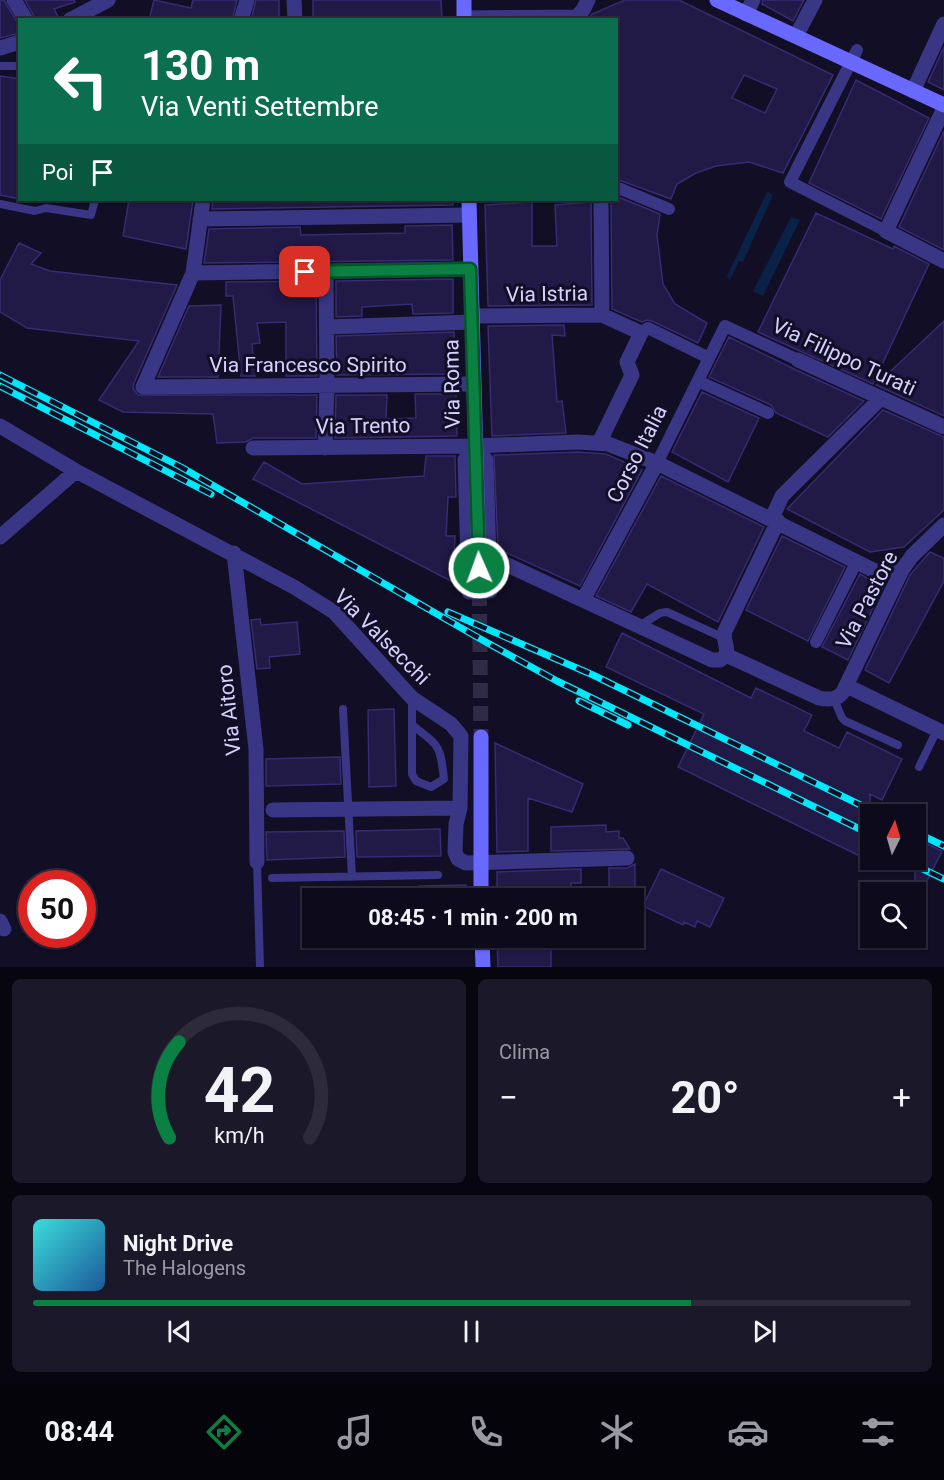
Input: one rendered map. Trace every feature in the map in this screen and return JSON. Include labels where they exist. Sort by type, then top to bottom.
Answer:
[{"type":"main road","points":[[464,0],[464,18]]},
{"type":"main road","points":[[717,0],[749,7],[796,36],[854,56],[944,107]]},
{"type":"main road","name":"Via Roma","points":[[469,207],[474,446],[484,566]]},
{"type":"main road","points":[[481,737],[481,888]]},
{"type":"main road","points":[[482,948],[483,967]]},
{"type":"street","points":[[14,0],[25,18]]},
{"type":"street","points":[[74,18],[108,0]]},
{"type":"street","points":[[242,18],[247,0]]},
{"type":"street","points":[[294,0],[295,18]]},
{"type":"street","points":[[520,18],[577,17],[588,0]]},
{"type":"street","points":[[796,36],[815,0]]},
{"type":"street","points":[[913,91],[944,24]]},
{"type":"street","points":[[0,48],[18,43]]},
{"type":"street","points":[[854,56],[790,182],[944,261]]},
{"type":"street","points":[[886,231],[944,107]]},
{"type":"street","points":[[618,188],[669,209]]},
{"type":"street","points":[[203,201],[193,273],[470,269]]},
{"type":"street","points":[[601,201],[602,315]]},
{"type":"street","points":[[200,219],[469,207]]},
{"type":"street","points":[[325,447],[326,271]]},
{"type":"street","name":"Via Francesco Spirito","points":[[193,273],[143,387],[473,384]]},
{"type":"street","name":"Via Istria","points":[[327,327],[602,315],[641,333]]},
{"type":"street","name":"Corso Italia","points":[[583,600],[657,463],[725,326]]},
{"type":"street","name":"Via Filippo Turati","points":[[725,326],[944,427]]},
{"type":"street","points":[[598,443],[632,375],[627,362],[641,333],[648,328],[709,358]]},
{"type":"street","points":[[698,381],[768,413]]},
{"type":"street","points":[[882,398],[782,496],[775,520],[725,631],[724,638],[727,648],[726,655],[722,659],[712,660],[503,563],[484,566],[490,591],[469,592],[465,460],[474,446],[608,444],[657,463],[775,520],[875,571],[902,570]]},
{"type":"street","name":"Via Valsecchi","points":[[0,426],[76,471],[234,553],[334,612],[412,698],[451,724],[460,736],[460,808],[456,824],[455,852],[458,859],[466,863],[480,862]]},
{"type":"street","name":"Via Trento","points":[[253,448],[474,446]]},
{"type":"street","points":[[0,537],[76,471]]},
{"type":"street","name":"Via Pastore","points":[[834,699],[841,695],[847,686],[902,570],[912,556],[944,525]]},
{"type":"street","name":"Via Aitoro","points":[[234,553],[256,749],[257,862]]},
{"type":"street","points":[[816,642],[857,561]]},
{"type":"street","points":[[726,655],[819,698],[834,699]]},
{"type":"street","points":[[847,686],[941,731]]},
{"type":"street","points":[[273,810],[460,808]]},
{"type":"street","points":[[480,862],[627,858]]},
{"type":"lane","points":[[0,66],[18,66]]},
{"type":"lane","points":[[0,204],[35,211],[46,208],[91,215],[95,201]]},
{"type":"lane","points":[[638,626],[660,613],[667,612],[724,638]]},
{"type":"lane","points":[[412,698],[412,725],[412,774],[416,780],[431,787],[444,779],[438,745],[412,725]]},
{"type":"lane","points":[[834,699],[845,721],[898,745]]},
{"type":"lane","points":[[343,709],[352,877]]},
{"type":"lane","points":[[919,767],[941,731]]},
{"type":"lane","points":[[257,862],[260,967]]},
{"type":"lane","points":[[272,878],[438,875]]},
{"type":"water","points":[[767,192],[773,195],[743,262],[739,261],[730,280],[727,276]]},
{"type":"water","points":[[791,217],[800,220],[763,296],[753,291]]},
{"type":"building","points":[[0,0],[4,0],[18,24],[18,34],[0,38]]},
{"type":"building","points":[[25,0],[74,0],[75,2],[54,9],[59,18],[35,18]]},
{"type":"building","points":[[154,0],[191,8],[193,0],[237,0],[232,18],[150,18]]},
{"type":"building","points":[[256,0],[279,0],[279,18],[252,18]]},
{"type":"building","points":[[313,0],[441,0],[442,18],[313,18]]},
{"type":"building","points":[[625,0],[679,0],[833,75],[783,173],[749,162],[716,166],[696,173],[677,184],[671,199],[618,180],[618,18],[589,18],[592,14]],"holes":[[[744,75],[777,89],[765,113],[732,98]]]},
{"type":"building","points":[[763,0],[804,0],[793,21],[762,4]]},
{"type":"building","points":[[944,47],[944,90],[928,82]]},
{"type":"building","points":[[0,76],[18,79],[18,199],[0,195]]},
{"type":"building","points":[[856,80],[929,118],[881,219],[809,183]]},
{"type":"building","points":[[944,131],[944,250],[899,227]]},
{"type":"building","points":[[618,197],[660,214],[657,235],[663,284],[675,304],[707,323],[698,343],[652,321],[642,322],[612,309],[611,201],[618,201]]},
{"type":"building","points":[[129,201],[193,201],[186,249],[123,236]]},
{"type":"building","points":[[213,201],[453,201],[453,205],[212,209]]},
{"type":"building","points":[[532,202],[532,246],[557,246],[555,205],[591,202],[592,305],[488,306],[485,205]]},
{"type":"building","points":[[816,213],[893,249],[894,246],[929,264],[873,384],[758,332]]},
{"type":"building","points":[[452,225],[453,260],[204,263],[209,229],[300,227],[301,235],[405,233],[405,226]]},
{"type":"building","points":[[19,243],[41,253],[31,264],[50,271],[177,285],[134,383],[133,388],[138,395],[317,395],[316,438],[253,438],[246,442],[217,443],[213,414],[123,412],[99,400],[139,341],[27,328],[0,312],[0,280]]},
{"type":"building","points":[[453,279],[453,313],[413,314],[412,304],[362,307],[362,316],[336,317],[336,281]]},
{"type":"building","points":[[316,281],[317,376],[286,376],[286,322],[257,323],[260,343],[252,344],[255,376],[241,376],[233,296],[226,296],[226,282]]},
{"type":"building","points":[[221,305],[218,377],[158,377],[189,306]]},
{"type":"building","points":[[944,321],[944,416],[876,385]]},
{"type":"building","points":[[564,325],[565,336],[552,335],[557,402],[562,401],[566,433],[492,436],[488,326]]},
{"type":"building","points":[[454,332],[455,374],[337,375],[336,336]]},
{"type":"building","points":[[729,337],[864,401],[828,437],[776,413],[771,405],[709,377]]},
{"type":"building","points":[[702,392],[759,418],[728,482],[672,452]]},
{"type":"building","points":[[415,394],[456,394],[457,436],[335,438],[336,395],[387,395],[386,419],[416,418]]},
{"type":"building","points":[[883,410],[944,437],[944,510],[904,547],[870,552],[787,509]]},
{"type":"building","points":[[578,452],[606,454],[642,470],[580,586],[498,549],[494,455]]},
{"type":"building","points":[[426,456],[455,456],[456,497],[448,497],[446,536],[455,536],[453,582],[253,479],[264,462],[302,484],[424,476]]},
{"type":"building","points":[[661,476],[764,527],[718,622],[647,584],[631,612],[596,596]]},
{"type":"building","points":[[782,536],[845,567],[808,641],[746,610]]},
{"type":"building","points":[[930,552],[944,558],[944,581],[889,683],[865,670],[910,575]]},
{"type":"building","points":[[860,574],[883,587],[848,660],[822,647]]},
{"type":"building","points":[[260,619],[261,625],[297,622],[300,654],[269,657],[270,668],[257,669],[251,620]]},
{"type":"building","points":[[622,633],[751,698],[756,688],[812,715],[804,731],[839,748],[847,732],[902,759],[882,800],[870,794],[870,804],[860,804],[860,856],[678,767],[704,714],[606,667]]},
{"type":"building","points":[[394,709],[396,786],[369,787],[368,710]]},
{"type":"building","points":[[495,743],[583,784],[572,812],[528,798],[528,851],[497,852]]},
{"type":"building","points":[[340,757],[341,784],[266,786],[266,759]]},
{"type":"building","points":[[606,825],[606,832],[619,831],[619,838],[623,838],[630,849],[551,851],[551,827]]},
{"type":"building","points":[[440,829],[441,856],[357,857],[356,831]]},
{"type":"building","points":[[344,831],[345,857],[267,860],[266,832]]},
{"type":"building","points":[[926,843],[942,851],[926,883],[915,882],[915,870],[926,870]]},
{"type":"building","points":[[635,864],[635,888],[609,888],[609,868],[627,868]]},
{"type":"building","points":[[581,869],[581,883],[571,883],[571,888],[497,888],[497,872]]},
{"type":"building","points":[[661,869],[724,898],[710,927],[697,921],[695,927],[684,922],[683,925],[644,906]]},
{"type":"building","points":[[466,885],[466,888],[419,888],[419,886]]},
{"type":"building","points":[[497,948],[551,948],[551,967],[498,967]]},
{"type":"tunnel","points":[[479,568],[481,737]]},
{"type":"railway","points":[[0,375],[181,467],[557,681],[860,829]]},
{"type":"railway","points":[[0,386],[211,494]]},
{"type":"railway","points":[[448,612],[593,675],[860,805]]},
{"type":"railway","points":[[579,701],[628,725]]},
{"type":"railway","points":[[926,837],[944,846]]},
{"type":"railway","points":[[925,870],[944,879]]},
{"type":"route","points":[[305,272],[470,269],[479,568]]}]
